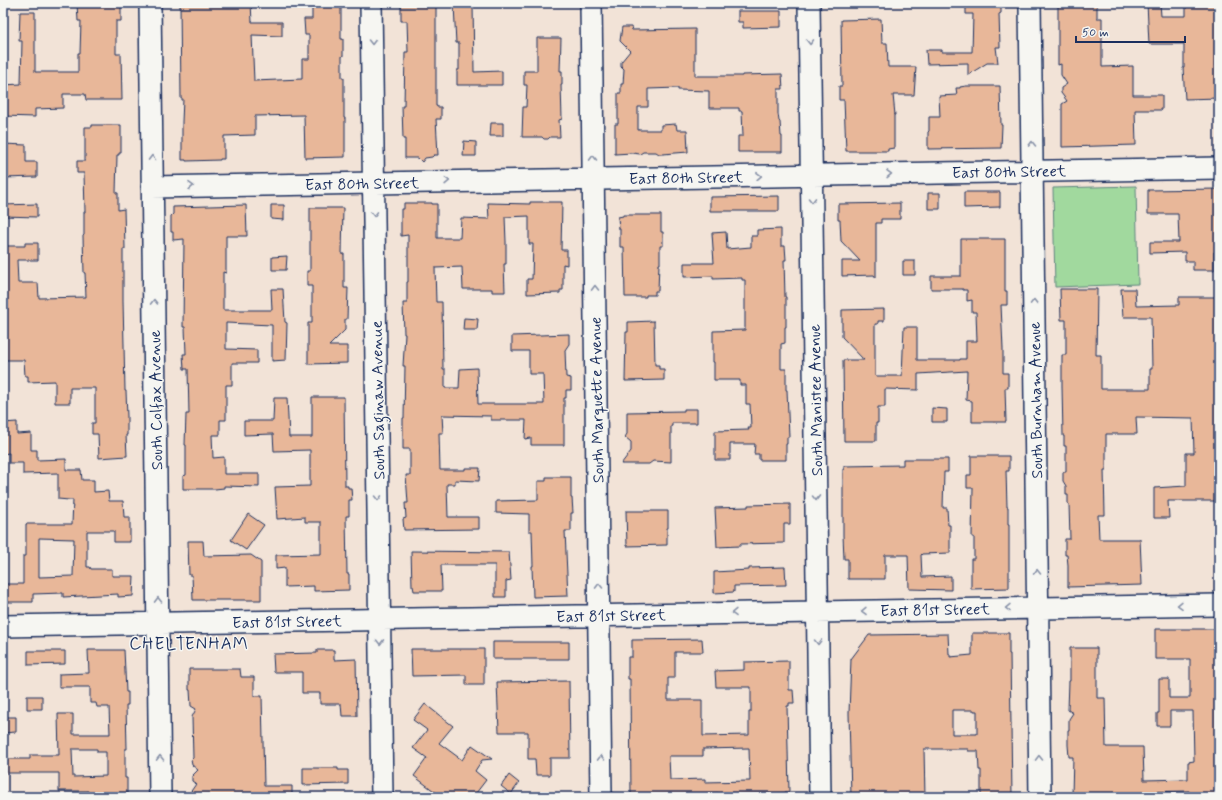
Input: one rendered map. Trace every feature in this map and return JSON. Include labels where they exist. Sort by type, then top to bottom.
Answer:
[{"type":"street","name":"South Colfax Avenue","points":[[150,3],[160,797]]},
{"type":"street","name":"South Saginaw Avenue","points":[[372,3],[382,797]]},
{"type":"street","name":"South Marquette Avenue","points":[[591,3],[601,797]]},
{"type":"street","name":"South Manistee Avenue","points":[[809,3],[820,797]]},
{"type":"street","name":"South Burnham Avenue","points":[[1030,3],[1040,797]]},
{"type":"street","name":"East 80th Street","points":[[152,187],[1219,168]]},
{"type":"street","name":"East 81st Street","points":[[3,626],[1219,604]]},
{"type":"green space","points":[[1136,186],[1138,284],[1055,287],[1053,188]]},
{"type":"building","points":[[77,3],[121,3],[121,21],[116,21],[116,54],[121,54],[122,100],[86,100],[85,94],[63,94],[63,108],[35,109],[35,117],[3,116],[3,85],[21,84],[22,41],[19,41],[20,12],[35,12],[35,72],[78,72],[81,21],[78,21]]},
{"type":"building","points":[[180,3],[251,3],[252,22],[282,22],[282,36],[252,35],[254,81],[302,79],[302,59],[309,59],[309,35],[305,35],[304,19],[312,19],[312,3],[341,3],[345,157],[305,158],[304,115],[255,116],[255,135],[224,136],[224,159],[182,160],[183,99],[181,99]]},
{"type":"building","points":[[401,3],[436,3],[436,106],[441,107],[441,119],[436,119],[438,155],[425,158],[422,162],[418,158],[405,158],[402,106],[404,106],[405,52],[408,52],[407,21],[401,21]]},
{"type":"building","points":[[966,3],[1001,3],[1001,13],[999,14],[1000,47],[996,47],[998,63],[987,63],[968,75],[968,63],[927,64],[926,50],[942,50],[942,52],[972,52],[973,14],[966,14]]},
{"type":"building","points":[[1058,3],[1097,3],[1097,18],[1102,18],[1102,67],[1133,66],[1133,95],[1162,95],[1162,110],[1135,110],[1136,145],[1062,147],[1062,104],[1067,101],[1061,93],[1061,88],[1067,84],[1061,75],[1061,64],[1058,65]]},
{"type":"building","points":[[1147,3],[1160,3],[1161,16],[1186,16],[1186,4],[1188,3],[1219,3],[1219,32],[1217,32],[1216,66],[1219,66],[1219,98],[1185,99],[1183,68],[1184,44],[1149,44]]},
{"type":"building","points":[[454,5],[473,5],[474,72],[502,71],[502,85],[457,85],[457,70],[459,70],[459,43],[456,43]]},
{"type":"building","points":[[738,11],[781,11],[781,27],[743,28],[743,22],[738,22]]},
{"type":"building","points":[[881,19],[882,43],[887,43],[888,67],[916,67],[914,95],[893,95],[895,115],[894,148],[888,149],[888,151],[846,151],[844,100],[839,100],[839,86],[842,86],[841,20]]},
{"type":"building","points":[[622,27],[631,27],[632,30],[695,29],[695,76],[782,74],[783,89],[778,89],[778,114],[782,136],[782,152],[738,152],[738,136],[743,136],[742,111],[739,111],[739,108],[709,108],[709,91],[678,90],[678,88],[648,89],[648,107],[638,107],[638,130],[661,130],[661,125],[676,124],[677,130],[687,130],[688,152],[663,154],[656,152],[643,152],[640,154],[615,154],[615,124],[618,124],[618,93],[621,93],[624,69],[621,66],[621,62],[630,51],[620,41]]},
{"type":"building","points":[[537,38],[561,38],[560,71],[562,71],[562,119],[559,120],[560,137],[550,137],[548,139],[544,139],[542,137],[522,137],[523,107],[526,107],[527,85],[524,85],[524,71],[537,71]]},
{"type":"building","points":[[966,86],[1000,86],[1002,125],[1001,148],[928,149],[929,117],[940,117],[939,96],[957,95],[956,88]]},
{"type":"building","points":[[491,123],[503,123],[503,136],[490,136]]},
{"type":"building","points":[[92,125],[121,125],[121,153],[117,155],[116,193],[118,193],[118,210],[124,209],[125,249],[123,249],[123,301],[127,456],[99,458],[98,434],[92,434],[92,423],[95,423],[95,388],[70,388],[70,403],[55,403],[55,381],[28,382],[28,376],[25,376],[24,360],[3,360],[3,246],[25,246],[25,243],[38,243],[38,260],[17,260],[18,283],[38,283],[39,298],[86,297],[83,236],[85,212],[84,173],[77,173],[77,161],[85,161],[85,127],[92,127]]},
{"type":"building","points":[[464,141],[476,142],[476,156],[463,156]]},
{"type":"building","points":[[3,144],[26,145],[26,162],[37,162],[37,177],[3,178]]},
{"type":"building","points":[[1219,189],[1218,252],[1214,252],[1214,270],[1193,270],[1193,261],[1185,261],[1185,252],[1150,253],[1150,242],[1179,242],[1178,214],[1148,214],[1148,190]]},
{"type":"building","points":[[964,192],[1000,192],[1000,207],[964,208]]},
{"type":"building","points":[[928,193],[940,193],[940,209],[928,209]]},
{"type":"building","points":[[779,196],[779,211],[710,211],[710,197]]},
{"type":"building","points":[[530,202],[562,202],[561,250],[567,250],[567,265],[563,264],[563,290],[560,290],[560,293],[527,294],[527,279],[532,279],[533,244],[529,244],[529,216],[505,217],[505,292],[492,292],[492,289],[463,289],[462,267],[435,268],[436,302],[442,302],[443,369],[445,369],[445,388],[459,388],[460,369],[477,368],[478,404],[544,404],[543,374],[529,374],[529,351],[512,351],[512,336],[569,334],[569,344],[565,350],[566,377],[571,378],[571,390],[566,390],[566,398],[564,398],[564,445],[531,445],[531,438],[525,439],[526,420],[491,420],[491,416],[442,415],[443,433],[439,433],[440,470],[465,470],[465,468],[480,468],[479,481],[455,480],[455,484],[447,484],[448,517],[479,517],[479,529],[404,530],[403,519],[406,518],[405,503],[408,503],[406,475],[410,475],[410,449],[403,449],[405,366],[403,366],[405,334],[403,303],[407,303],[408,235],[401,236],[401,209],[404,209],[404,203],[437,204],[437,238],[460,238],[461,218],[489,219],[488,203],[530,204]]},
{"type":"building","points":[[900,203],[900,219],[881,219],[881,223],[876,223],[876,278],[874,275],[842,276],[842,261],[860,261],[841,241],[840,220],[838,220],[838,204]]},
{"type":"building","points":[[37,204],[37,217],[3,216],[3,205]]},
{"type":"building","points":[[246,205],[247,236],[226,236],[226,273],[223,272],[223,310],[272,310],[271,289],[283,289],[285,322],[287,323],[286,360],[272,361],[272,325],[226,323],[226,349],[257,350],[257,363],[232,363],[232,385],[226,385],[226,420],[220,420],[220,435],[212,435],[213,458],[224,457],[224,474],[259,474],[259,487],[224,486],[224,488],[215,489],[183,489],[183,476],[186,475],[186,414],[189,414],[188,369],[184,369],[183,354],[186,354],[185,327],[183,327],[184,239],[173,240],[173,232],[171,232],[171,216],[173,214],[173,207]]},
{"type":"building","points":[[271,205],[284,205],[284,220],[271,219]]},
{"type":"building","points":[[310,208],[343,208],[342,254],[344,254],[344,288],[348,288],[347,319],[345,319],[345,330],[329,346],[347,346],[347,363],[308,364],[308,323],[312,323],[312,286],[307,286],[307,271],[310,271]]},
{"type":"building","points":[[623,215],[661,215],[663,246],[660,246],[658,291],[655,291],[655,295],[646,295],[646,297],[625,297],[624,247],[620,247],[618,217]]},
{"type":"building","points":[[781,229],[781,246],[785,246],[786,260],[784,260],[786,327],[785,343],[781,344],[781,369],[786,369],[789,437],[787,437],[786,444],[786,460],[759,460],[759,454],[754,454],[755,444],[730,444],[730,460],[715,460],[715,431],[749,430],[748,428],[751,428],[750,404],[746,404],[746,385],[740,385],[740,380],[714,380],[713,362],[713,331],[745,330],[745,280],[742,280],[742,278],[713,279],[713,276],[684,277],[684,263],[714,263],[712,233],[726,232],[727,249],[751,247],[751,236],[757,236],[757,230]]},
{"type":"building","points":[[961,239],[1005,239],[1005,291],[1007,291],[1007,305],[1001,305],[1003,373],[1008,373],[1008,388],[1005,388],[1006,422],[972,422],[972,401],[966,400],[967,371],[918,374],[918,390],[885,389],[885,407],[878,407],[876,441],[844,441],[843,360],[864,360],[842,337],[842,310],[884,309],[884,321],[878,321],[878,324],[875,324],[875,376],[902,376],[904,327],[917,327],[917,360],[966,359],[966,341],[977,341],[976,312],[972,312],[972,300],[967,301],[967,290],[931,289],[931,276],[961,276]]},
{"type":"building","points":[[287,256],[286,270],[272,270],[272,257]]},
{"type":"building","points":[[903,261],[915,261],[915,275],[903,275]]},
{"type":"building","points":[[1060,289],[1097,289],[1096,355],[1101,355],[1101,389],[1150,389],[1150,369],[1152,369],[1151,317],[1123,317],[1121,289],[1135,289],[1136,306],[1179,305],[1179,297],[1219,297],[1219,501],[1168,501],[1169,518],[1154,518],[1154,488],[1186,486],[1186,453],[1194,453],[1193,418],[1136,417],[1137,434],[1106,434],[1106,470],[1104,470],[1105,515],[1098,515],[1099,539],[1140,539],[1142,585],[1068,587],[1068,565],[1067,555],[1065,555],[1065,539],[1070,539],[1069,504],[1068,495],[1066,495],[1066,486],[1063,481],[1063,472],[1066,472],[1066,446],[1064,446],[1063,436],[1062,386],[1062,355],[1066,355],[1066,320],[1061,320]]},
{"type":"building","points":[[464,318],[478,319],[477,330],[463,330]]},
{"type":"building","points":[[654,321],[655,365],[659,365],[659,369],[664,369],[664,380],[625,381],[626,332],[628,332],[628,322]]},
{"type":"building","points":[[312,397],[344,397],[345,486],[351,488],[352,500],[349,500],[349,516],[346,516],[347,574],[349,574],[349,590],[314,591],[314,586],[285,587],[285,568],[276,569],[276,555],[321,554],[321,522],[305,522],[305,517],[277,519],[275,487],[310,486],[310,450],[274,451],[273,434],[244,435],[244,421],[273,421],[274,398],[287,398],[289,437],[312,437]]},
{"type":"building","points":[[932,408],[947,409],[947,422],[932,422]]},
{"type":"building","points":[[684,409],[697,409],[697,423],[672,423],[671,462],[653,461],[649,464],[621,464],[631,451],[631,442],[625,437],[627,434],[627,412],[684,411]]},
{"type":"building","points":[[17,422],[17,434],[31,433],[31,450],[37,450],[37,460],[66,459],[66,470],[81,470],[82,480],[94,480],[94,492],[108,491],[109,501],[123,501],[124,517],[130,517],[130,542],[114,542],[114,531],[87,531],[87,567],[90,567],[91,569],[112,569],[112,576],[134,576],[133,596],[118,597],[118,594],[63,597],[63,593],[33,594],[33,602],[3,602],[3,584],[23,584],[23,556],[26,556],[26,524],[72,524],[73,500],[58,499],[58,473],[23,474],[23,463],[9,463],[9,453],[3,454],[3,423]],"holes":[[[39,538],[74,539],[73,576],[39,577]]]},
{"type":"building","points":[[971,456],[1009,456],[1009,471],[1006,471],[1009,524],[1009,588],[971,589],[971,559],[974,559],[974,537],[972,537],[973,488],[967,488],[967,475],[971,475]]},
{"type":"building","points":[[903,459],[948,459],[948,472],[944,472],[943,508],[947,508],[948,525],[950,525],[950,553],[921,555],[922,577],[951,576],[951,590],[909,589],[908,555],[885,555],[885,579],[848,579],[848,559],[844,559],[843,535],[844,466],[903,465]]},
{"type":"building","points":[[546,477],[571,477],[573,513],[571,513],[571,531],[565,531],[568,596],[533,597],[532,531],[529,531],[529,514],[496,513],[496,501],[538,500],[538,481],[546,481]]},
{"type":"building","points":[[790,504],[790,524],[784,524],[784,543],[740,544],[740,546],[717,547],[715,508],[748,507],[748,505]]},
{"type":"building","points":[[626,511],[668,511],[667,545],[627,546]]},
{"type":"building","points":[[248,514],[264,525],[246,550],[231,540]]},
{"type":"building","points":[[188,541],[203,541],[204,556],[251,555],[261,562],[261,600],[193,600],[192,575],[189,575]]},
{"type":"building","points":[[411,551],[509,552],[511,580],[506,581],[506,597],[495,597],[495,565],[441,565],[442,591],[414,591],[412,586]]},
{"type":"building","points":[[785,567],[786,585],[734,586],[734,592],[714,593],[714,572],[749,570],[749,568]]},
{"type":"building","points":[[1155,629],[1219,629],[1219,797],[1189,797],[1189,791],[1143,792],[1143,795],[1072,795],[1073,757],[1069,757],[1068,745],[1069,719],[1073,713],[1068,710],[1070,648],[1097,648],[1097,698],[1105,698],[1106,747],[1143,747],[1144,780],[1188,779],[1188,762],[1194,761],[1193,711],[1170,711],[1170,726],[1157,726],[1157,713],[1159,713],[1159,679],[1169,679],[1169,698],[1190,698],[1190,659],[1155,659]]},
{"type":"building","points":[[972,633],[1009,633],[1012,797],[981,797],[981,770],[979,770],[978,751],[968,751],[968,749],[924,749],[925,797],[851,797],[849,713],[851,659],[869,635],[948,634],[950,657],[972,655]],"holes":[[[952,710],[977,711],[977,734],[952,734]]]},
{"type":"building","points":[[702,639],[703,652],[675,652],[675,678],[668,678],[668,700],[702,700],[703,736],[749,735],[751,687],[716,687],[715,671],[744,670],[744,662],[789,661],[789,690],[793,690],[794,703],[789,703],[789,706],[787,706],[789,792],[718,795],[718,793],[669,796],[631,796],[630,679],[628,679],[628,657],[632,657],[632,640]],"holes":[[[749,748],[750,781],[705,782],[705,779],[670,780],[669,756],[703,756],[703,749]]]},
{"type":"building","points":[[493,642],[569,642],[569,659],[493,659]]},
{"type":"building","points":[[411,649],[484,649],[484,685],[466,685],[466,675],[412,676]]},
{"type":"building","points":[[88,650],[124,650],[126,692],[128,692],[128,705],[126,705],[127,749],[125,749],[125,778],[127,778],[127,797],[88,797],[88,791],[59,791],[59,773],[3,773],[3,759],[30,759],[30,755],[59,755],[58,714],[73,714],[73,734],[110,734],[109,707],[97,707],[96,703],[90,703],[90,687],[59,687],[59,674],[89,673]],"holes":[[[72,749],[97,749],[97,752],[106,752],[106,776],[73,777]]]},
{"type":"building","points":[[317,650],[334,650],[334,660],[356,659],[357,716],[342,716],[341,704],[320,704],[320,693],[302,693],[302,672],[274,672],[273,654],[317,653]]},
{"type":"building","points":[[28,651],[65,651],[65,664],[28,665]]},
{"type":"building","points":[[189,669],[240,669],[241,677],[254,677],[254,696],[262,696],[264,786],[292,786],[292,797],[187,797],[196,784],[192,781],[192,776],[198,770],[192,765],[191,760],[193,758],[192,717],[196,709],[191,706]]},
{"type":"building","points":[[569,681],[570,758],[550,758],[550,775],[536,775],[535,759],[528,759],[528,732],[499,732],[497,682]]},
{"type":"building","points":[[27,696],[42,696],[42,709],[27,709]]},
{"type":"building","points":[[425,704],[453,726],[439,743],[462,760],[472,745],[492,759],[482,760],[475,771],[486,780],[473,797],[442,797],[414,776],[427,758],[413,748],[427,730],[413,720]]},
{"type":"building","points":[[3,717],[16,717],[16,732],[3,733]]},
{"type":"building","points":[[303,768],[338,768],[338,770],[348,770],[348,784],[303,785]]},
{"type":"building","points":[[509,775],[519,783],[511,794],[501,786]]},
{"type":"district","name":"CHELTENHAM","points":[[189,643]]}]
